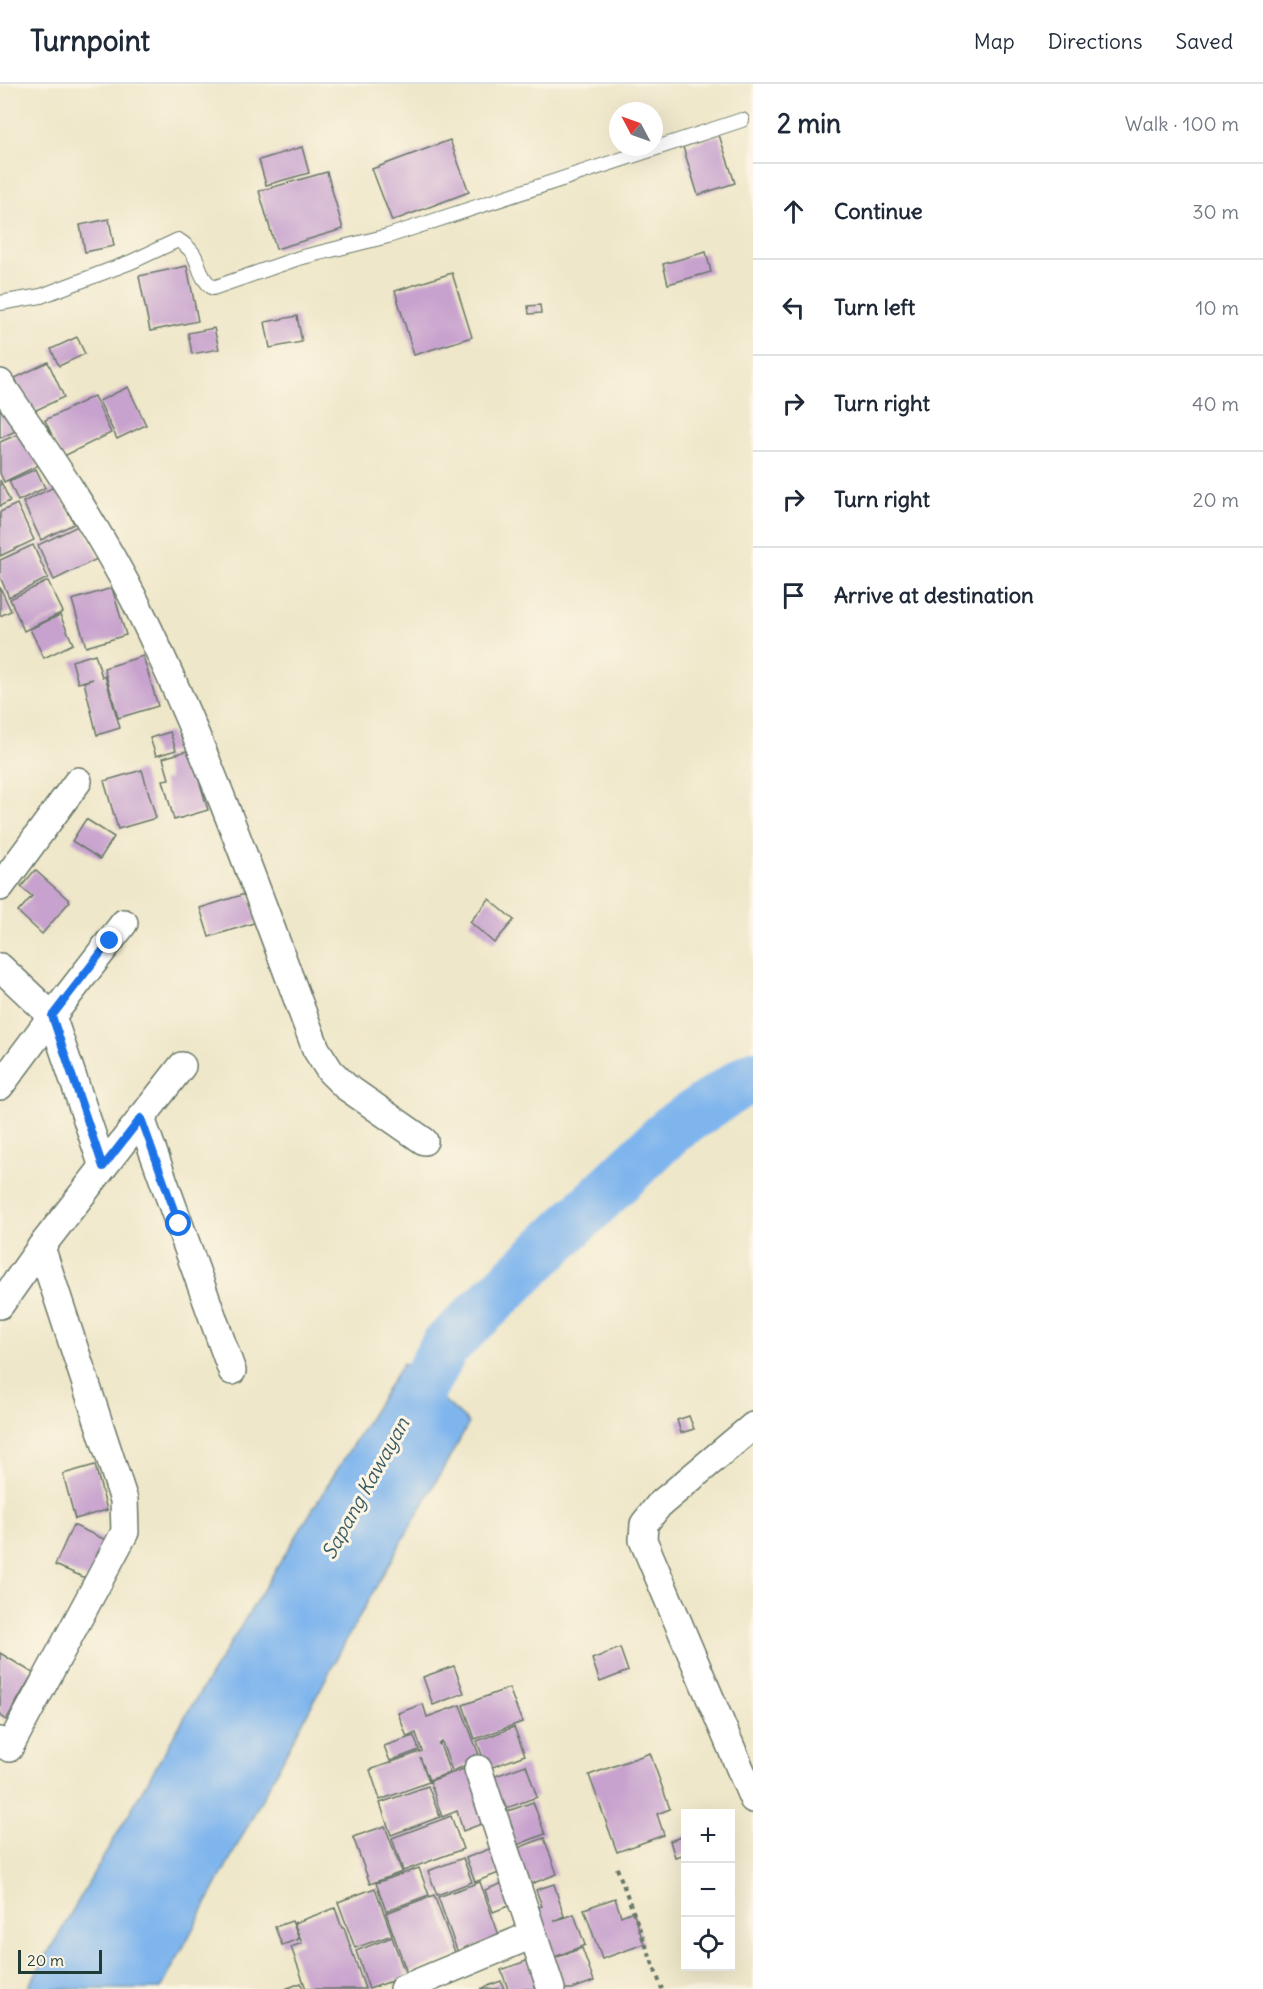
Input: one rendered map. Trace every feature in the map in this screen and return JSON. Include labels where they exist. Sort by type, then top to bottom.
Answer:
[{"type":"street","points":[[0,382],[55,464],[98,536],[134,600],[169,672],[210,767],[316,1049],[330,1071],[345,1086],[424,1141]]},
{"type":"street","points":[[0,887],[78,781]]},
{"type":"street","points":[[0,1086],[124,922]]},
{"type":"street","points":[[0,967],[52,1016],[103,1167]]},
{"type":"street","points":[[0,1305],[41,1247],[182,1066]]},
{"type":"street","points":[[141,1118],[232,1371]]},
{"type":"street","points":[[0,1741],[9,1748],[125,1532],[124,1500],[41,1247]]},
{"type":"street","points":[[752,1432],[659,1505],[644,1524],[643,1540],[753,1799]]},
{"type":"street","points":[[478,1769],[551,1989]]},
{"type":"street","points":[[403,1989],[532,1935]]},
{"type":"lane","points":[[0,303],[41,296],[131,262],[178,240],[190,247],[205,282],[213,288],[299,258],[388,236],[742,120]]},
{"type":"path","points":[[617,1868],[662,1989]]},
{"type":"water","points":[[403,1363],[469,1423],[350,1633],[161,1989],[27,1989],[186,1715]]},
{"type":"building","points":[[719,135],[735,183],[698,195],[683,147]]},
{"type":"building","points":[[450,140],[469,192],[392,221],[372,169]]},
{"type":"building","points":[[302,147],[309,173],[266,185],[259,160]]},
{"type":"building","points":[[327,172],[343,229],[276,249],[259,191]]},
{"type":"building","points":[[109,219],[114,246],[85,252],[80,225]]},
{"type":"building","points":[[706,252],[711,272],[668,284],[663,264]]},
{"type":"building","points":[[187,266],[198,321],[150,331],[139,276]]},
{"type":"building","points":[[452,273],[472,337],[414,355],[395,291]]},
{"type":"building","points":[[540,305],[541,313],[529,314],[528,306]]},
{"type":"building","points":[[297,316],[302,342],[270,348],[265,322]]},
{"type":"building","points":[[214,328],[219,349],[192,354],[188,333]]},
{"type":"building","points":[[77,337],[85,354],[59,366],[51,349]]},
{"type":"building","points":[[48,362],[64,397],[32,412],[15,378]]},
{"type":"building","points":[[128,387],[146,425],[117,439],[99,401]]},
{"type":"building","points":[[0,392],[18,430],[0,438]]},
{"type":"building","points":[[94,396],[111,433],[62,457],[45,420]]},
{"type":"building","points":[[23,432],[39,465],[4,482],[0,473],[0,442]]},
{"type":"building","points":[[36,469],[45,488],[18,501],[9,481]]},
{"type":"building","points":[[0,480],[10,501],[0,506]]},
{"type":"building","points":[[56,486],[74,524],[41,540],[23,502]]},
{"type":"building","points":[[17,504],[34,540],[0,556],[0,512]]},
{"type":"building","points":[[82,524],[99,558],[54,580],[38,545]]},
{"type":"building","points":[[33,545],[48,578],[9,597],[0,577],[0,560]]},
{"type":"building","points":[[48,581],[63,612],[24,631],[10,599]]},
{"type":"building","points":[[0,587],[11,611],[0,616]]},
{"type":"building","points":[[112,588],[126,635],[86,647],[72,600]]},
{"type":"building","points":[[60,615],[73,644],[44,658],[30,629]]},
{"type":"building","points":[[95,654],[102,677],[105,676],[120,728],[97,735],[84,682],[93,679],[78,683],[72,661]]},
{"type":"building","points":[[143,656],[158,706],[118,718],[104,668]]},
{"type":"building","points":[[170,732],[176,750],[156,756],[150,738]]},
{"type":"building","points":[[190,750],[208,810],[174,820],[163,780],[169,779],[163,758]]},
{"type":"building","points":[[142,770],[156,818],[118,829],[104,781]]},
{"type":"building","points":[[86,819],[114,837],[100,859],[72,841]]},
{"type":"building","points":[[35,870],[70,901],[42,934],[18,912],[32,896],[21,887]]},
{"type":"building","points":[[248,893],[257,922],[209,937],[200,908]]},
{"type":"building","points":[[489,899],[514,920],[494,943],[470,922]]},
{"type":"building","points":[[689,1416],[694,1429],[681,1433],[677,1420]]},
{"type":"building","points":[[95,1465],[107,1510],[75,1519],[63,1474]]},
{"type":"building","points":[[73,1525],[106,1540],[88,1579],[55,1565]]},
{"type":"building","points":[[620,1648],[628,1671],[600,1682],[592,1659]]},
{"type":"building","points":[[0,1653],[33,1673],[6,1720],[0,1716]]},
{"type":"building","points":[[454,1666],[464,1693],[433,1705],[423,1677]]},
{"type":"building","points":[[509,1688],[522,1722],[475,1739],[463,1705]]},
{"type":"building","points":[[423,1704],[427,1717],[460,1705],[481,1760],[452,1771],[442,1742],[438,1744],[440,1744],[450,1773],[429,1780],[420,1757],[429,1782],[380,1800],[370,1770],[422,1751],[416,1733],[407,1737],[398,1713]]},
{"type":"building","points":[[514,1727],[525,1755],[487,1769],[477,1741]]},
{"type":"building","points":[[414,1736],[419,1750],[390,1761],[384,1746]]},
{"type":"building","points":[[650,1753],[670,1809],[657,1814],[664,1835],[617,1852],[589,1775]]},
{"type":"building","points":[[526,1765],[537,1797],[501,1810],[490,1778]]},
{"type":"building","points":[[469,1767],[489,1821],[463,1831],[457,1811],[442,1817],[430,1781]]},
{"type":"building","points":[[428,1786],[440,1817],[391,1835],[380,1803]]},
{"type":"building","points":[[533,1802],[545,1834],[512,1847],[500,1814]]},
{"type":"building","points":[[451,1816],[463,1849],[403,1871],[392,1838]]},
{"type":"building","points":[[385,1826],[402,1872],[370,1884],[353,1837]]},
{"type":"building","points":[[681,1837],[681,1855],[675,1857],[670,1841]]},
{"type":"building","points":[[544,1838],[557,1874],[523,1887],[510,1851]]},
{"type":"building","points":[[489,1849],[499,1873],[475,1882],[466,1858]]},
{"type":"building","points":[[463,1858],[472,1882],[437,1895],[428,1871]]},
{"type":"building","points":[[419,1868],[429,1895],[386,1911],[376,1883]]},
{"type":"building","points":[[480,1882],[500,1938],[458,1953],[438,1897]]},
{"type":"building","points":[[503,1883],[511,1905],[493,1912],[485,1890]]},
{"type":"building","points":[[554,1884],[564,1916],[554,1921],[574,1914],[585,1945],[547,1960],[530,1910],[542,1906],[536,1890]]},
{"type":"building","points":[[375,1888],[392,1935],[355,1948],[338,1902]]},
{"type":"building","points":[[434,1895],[456,1955],[407,1973],[386,1913]]},
{"type":"building","points":[[615,1898],[621,1916],[633,1911],[644,1944],[602,1959],[584,1909]]},
{"type":"building","points":[[335,1908],[365,1989],[306,1989],[291,1947],[302,1943],[294,1923]]},
{"type":"building","points":[[292,1921],[299,1939],[282,1945],[275,1927]]},
{"type":"building","points":[[392,1937],[406,1976],[369,1989],[356,1951]]},
{"type":"building","points":[[582,1948],[594,1981],[572,1989],[562,1989],[552,1959]]},
{"type":"building","points":[[529,1960],[539,1989],[508,1989],[501,1970]]},
{"type":"building","points":[[501,1981],[504,1989],[480,1989]]},
{"type":"building","points":[[301,1983],[303,1989],[285,1989]]},
{"type":"waterway","name":"Sapang Kawayan","points":[[391,1443],[445,1346],[673,1128],[753,1075]]},
{"type":"route","points":[[110,941],[52,1016],[103,1167],[141,1118],[179,1224]]}]
